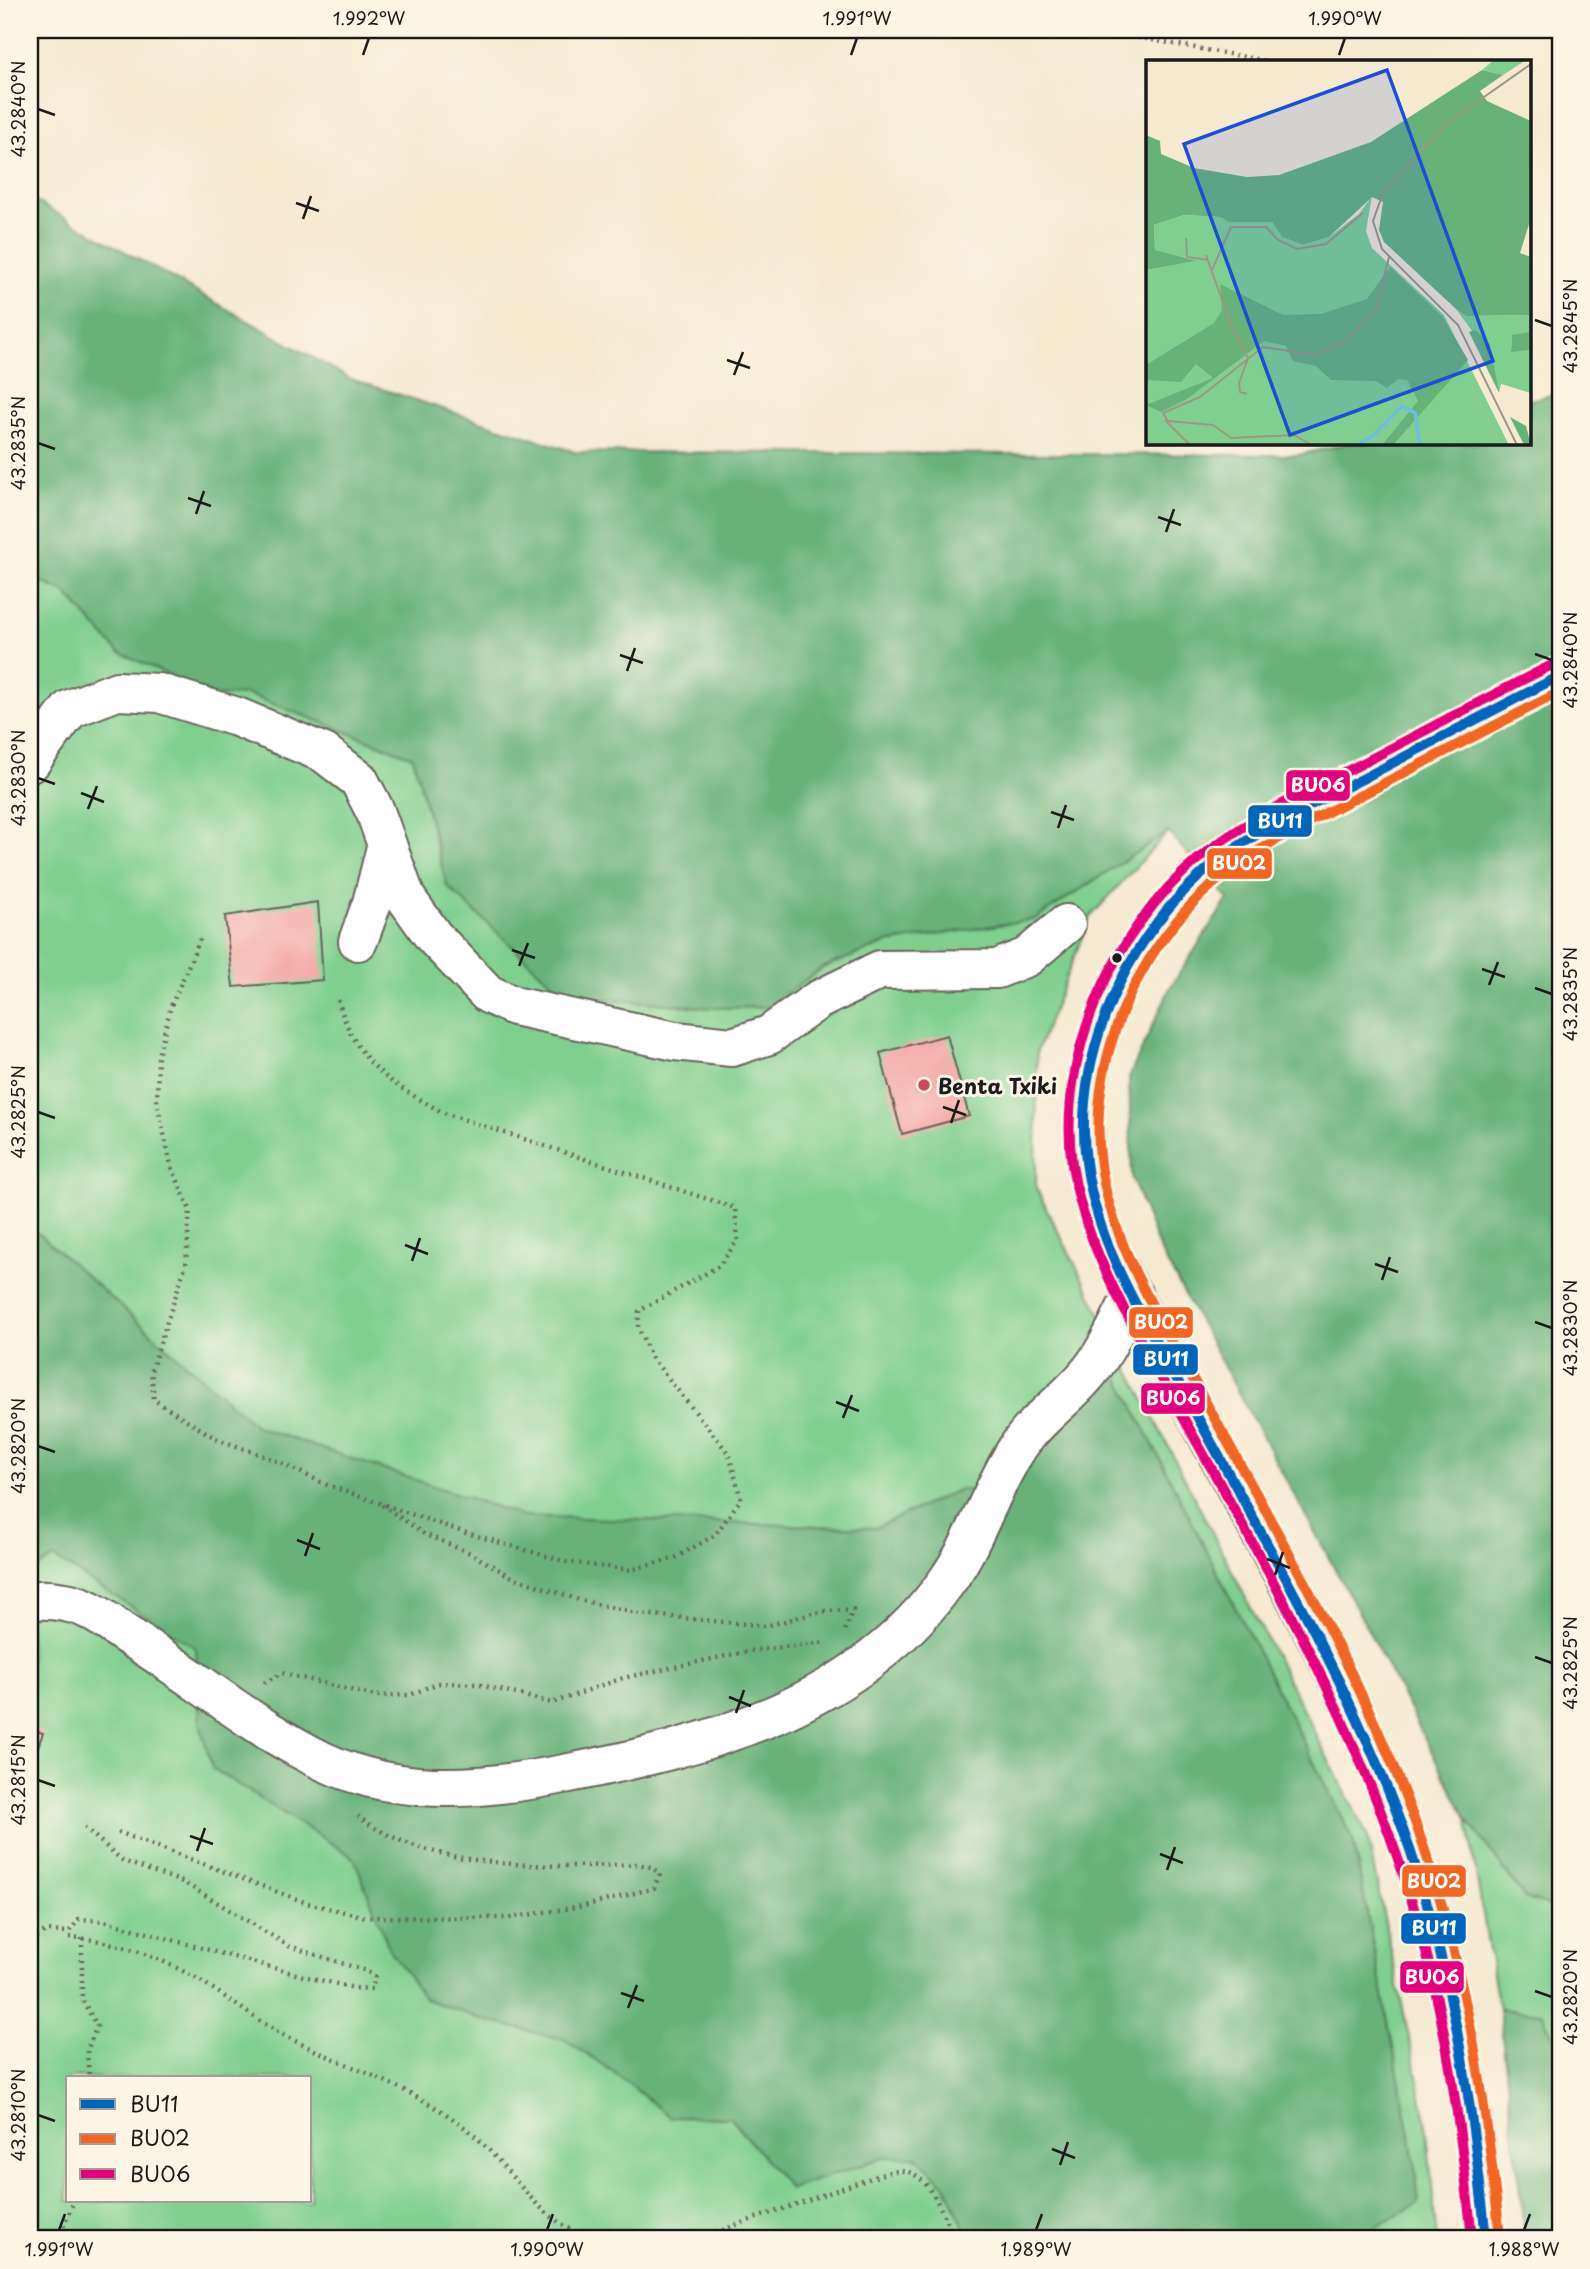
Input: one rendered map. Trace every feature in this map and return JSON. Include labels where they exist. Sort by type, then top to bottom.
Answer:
[{"type":"main road","points":[[1486,2239],[1480,2174],[1454,2027],[1436,1935],[1415,1861],[1352,1708],[1133,1295],[1100,1221],[1086,1161],[1085,1103],[1093,1051],[1111,1001],[1135,955],[1165,912],[1204,870],[1252,836],[1560,676]]},
{"type":"lane","points":[[30,763],[70,709],[117,691],[159,693],[237,718],[324,753],[359,780],[375,810],[406,898],[433,936],[488,994],[513,1006],[675,1041],[732,1048],[769,1035],[818,1000],[880,970],[997,969],[1027,957],[1066,924]]},
{"type":"lane","points":[[358,942],[372,903],[386,847]]},
{"type":"lane","points":[[30,1601],[80,1606],[183,1671],[234,1709],[309,1755],[380,1782],[412,1787],[497,1786],[638,1759],[725,1736],[782,1713],[847,1678],[911,1624],[946,1583],[970,1545],[992,1494],[1019,1445],[1047,1411],[1083,1379],[1104,1353],[1133,1295]]},
{"type":"path","points":[[1097,30],[1262,60]]},
{"type":"path","points":[[201,939],[171,1006],[158,1056],[157,1103],[172,1165],[190,1210],[186,1264],[150,1371],[154,1400],[215,1438],[277,1461],[327,1485],[463,1532],[567,1562],[631,1570],[675,1558],[715,1535],[741,1499],[729,1454],[652,1357],[638,1327],[639,1311],[719,1266],[737,1240],[735,1208],[444,1113],[404,1091],[373,1067],[344,1026],[337,995]]},
{"type":"path","points":[[378,1502],[424,1535],[470,1553],[510,1576],[579,1600],[642,1614],[766,1626],[823,1611],[853,1610],[840,1640]]},
{"type":"path","points":[[258,1686],[282,1673],[375,1696],[410,1695],[438,1683],[477,1684],[552,1703],[623,1678],[749,1651],[829,1641]]},
{"type":"path","points":[[118,1832],[307,1903],[366,1917],[520,1916],[589,1905],[654,1888],[660,1874],[651,1867],[638,1864],[528,1865],[473,1860],[376,1830],[351,1811]]},
{"type":"path","points":[[30,1939],[46,1931],[69,1932],[79,1919],[104,1921],[299,1975],[354,1988],[372,1989],[375,1977],[366,1971],[289,1946],[183,1882],[123,1861],[85,1827]]},
{"type":"path","points":[[69,1937],[103,1940],[156,1959],[199,1980],[292,2040],[431,2105],[465,2128],[514,2177],[533,2204],[560,2224],[595,2239]]},
{"type":"path","points":[[82,1938],[82,1999],[97,2026],[87,2051],[89,2076]]},
{"type":"path","points":[[696,2239],[880,2175],[904,2170],[919,2177],[931,2192],[954,2239]]},
{"type":"path","points":[[58,2239],[74,2202]]},
{"type":"path","points":[[30,2234],[47,2239]]},
{"type":"green space","points":[[30,198],[351,379],[575,452],[1298,455],[1345,444],[1530,444],[1530,400],[1560,393],[1560,1910],[1525,1898],[1467,1819],[1358,1611],[1159,1248],[1132,1178],[1129,1077],[1170,988],[1228,899],[1168,832],[1035,919],[886,943],[823,967],[769,1007],[712,1008],[565,995],[447,886],[413,757],[247,694],[215,696],[118,652],[65,592],[30,577]]},
{"type":"green space","points":[[30,577],[65,592],[119,652],[215,695],[247,694],[413,757],[447,886],[565,995],[712,1008],[768,1007],[823,968],[886,943],[1035,919],[1168,832],[1090,917],[1037,1051],[1036,1188],[1367,1835],[1426,2120],[1437,2239],[30,2239]]},
{"type":"green space","points":[[30,1226],[257,1427],[523,1516],[875,1528],[960,1489],[974,1491],[1112,1364],[1353,1840],[1413,2150],[1419,2203],[1355,2239],[969,2239],[946,2186],[917,2157],[886,2157],[790,2189],[730,2118],[670,2117],[615,2073],[564,2040],[481,2019],[425,1999],[390,1950],[354,1858],[212,1768],[200,1723],[196,1648],[54,1558],[30,1572]]},
{"type":"green space","points":[[1467,1819],[1525,1898],[1560,1910],[1560,2051],[1542,2013],[1499,2009]]},
{"type":"green space","points":[[1499,2009],[1542,2013],[1560,2051],[1560,2239],[1525,2239]]},
{"type":"building","points":[[318,902],[323,980],[233,987],[225,916]]},
{"type":"building","name":"Benta Txiki","points":[[947,1035],[969,1116],[902,1134],[880,1053]]},
{"type":"building","points":[[30,1728],[43,1733],[30,1768]]},
{"type":"transit line","name":"BU06","points":[[1472,2239],[1461,2142],[1437,1997],[1397,1856],[1370,1785],[1307,1647],[1126,1313],[1100,1259],[1080,1204],[1072,1165],[1070,1123],[1073,1080],[1083,1038],[1098,997],[1117,958],[1140,922],[1168,888],[1198,859],[1274,808],[1554,664]]},
{"type":"transit line","name":"BU11","points":[[1486,2239],[1473,2128],[1443,1963],[1429,1909],[1393,1803],[1324,1651],[1113,1258],[1092,1195],[1086,1162],[1084,1125],[1094,1053],[1119,983],[1158,921],[1202,874],[1245,842],[1293,814],[1560,676]]},
{"type":"transit line","name":"BU02","points":[[1500,2238],[1487,2126],[1468,2015],[1442,1905],[1406,1798],[1337,1644],[1155,1311],[1126,1251],[1105,1189],[1099,1125],[1106,1062],[1126,1003],[1157,947],[1197,899],[1243,860],[1295,829],[1560,692]]},
{"type":"place","name":"Benta Txiki","points":[[924,1085]]}]
